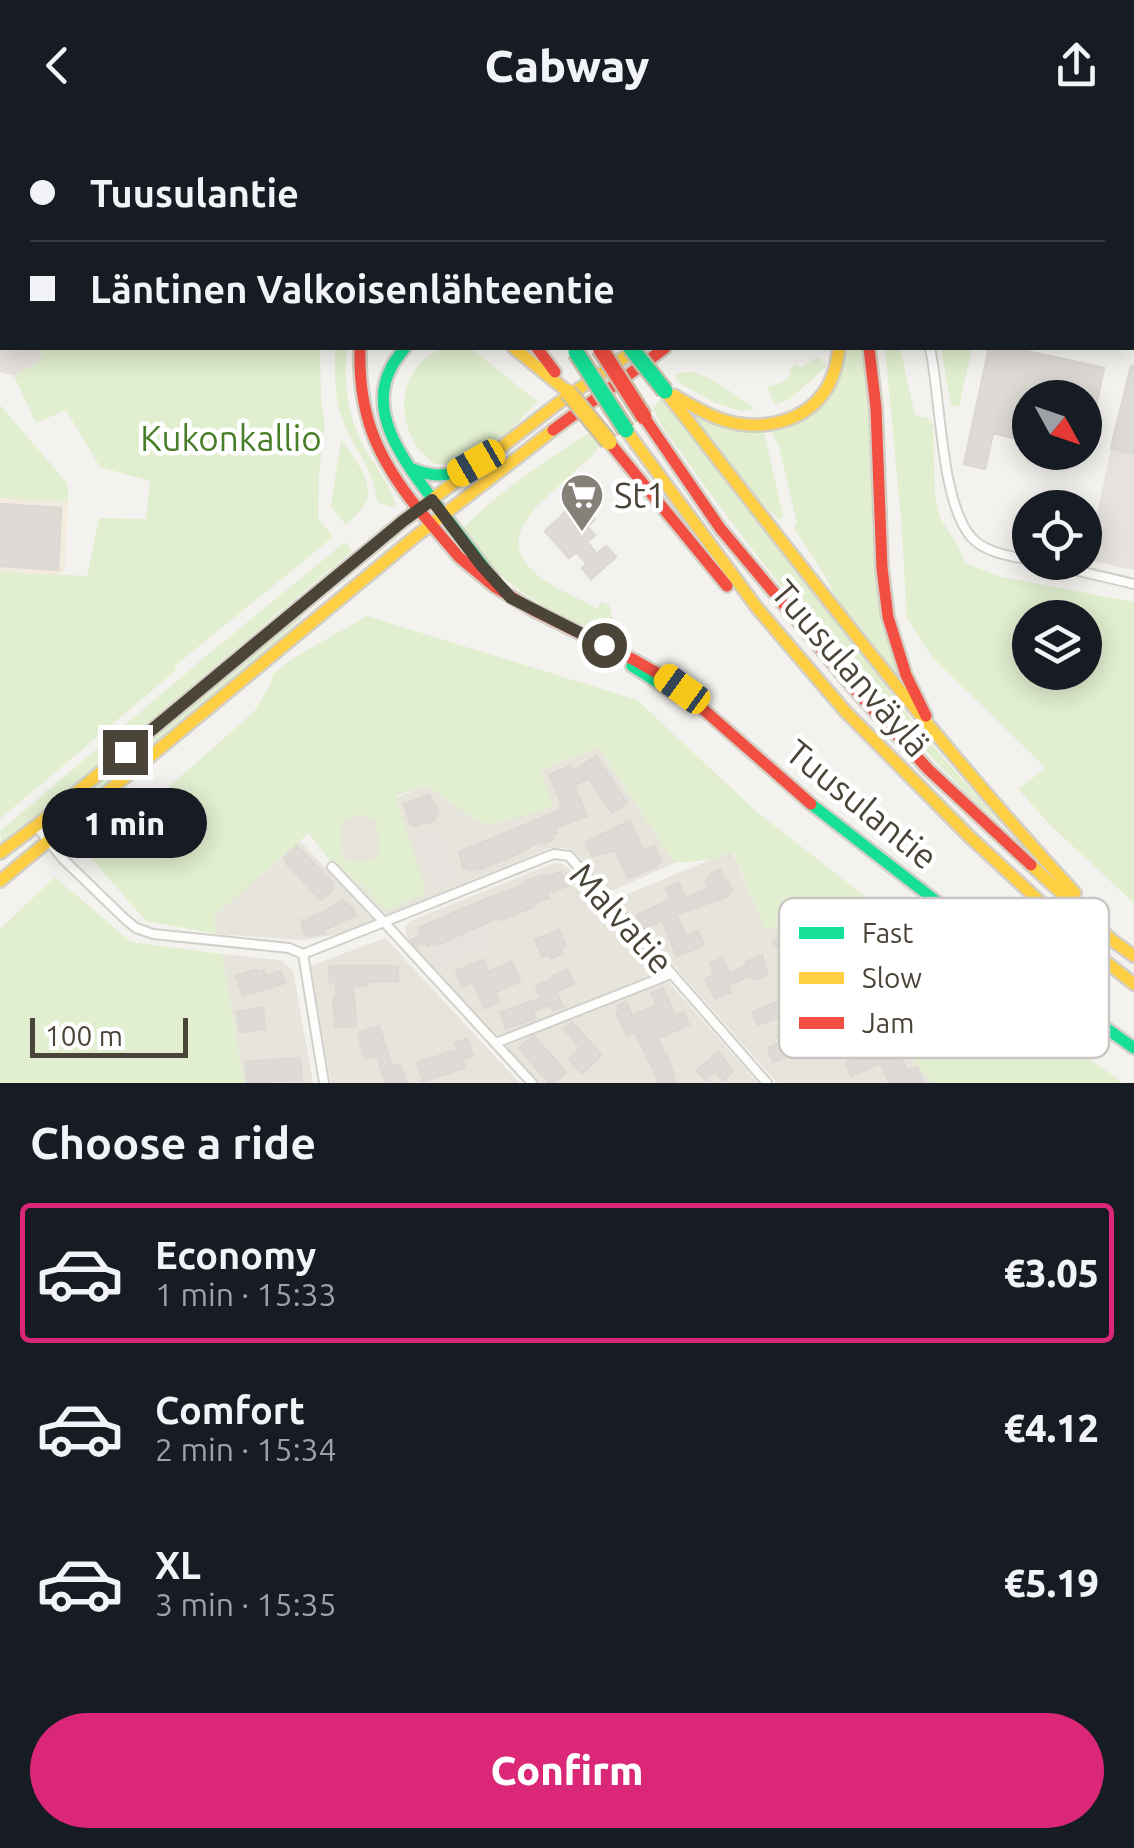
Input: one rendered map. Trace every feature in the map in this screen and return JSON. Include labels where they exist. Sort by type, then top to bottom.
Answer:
[{"type":"main road","points":[[360,350],[362,408],[372,441],[426,505]]},
{"type":"main road","points":[[403,350],[388,370],[383,408],[387,428],[426,505]]},
{"type":"main road","points":[[517,350],[551,372]]},
{"type":"main road","points":[[538,350],[551,372],[732,591],[775,630]]},
{"type":"main road","name":"Tuusulanväylä","points":[[575,350],[704,540],[775,630],[916,787],[1035,898]]},
{"type":"main road","name":"Tuusulanväylä","points":[[601,350],[720,528],[856,692],[929,770],[1066,898]]},
{"type":"main road","points":[[633,350],[918,716],[1079,898]]},
{"type":"main road","points":[[0,853],[426,505],[635,350]]},
{"type":"main road","points":[[0,881],[430,525],[662,350]]},
{"type":"main road","points":[[665,391],[716,417],[758,425],[778,423],[806,410],[827,389],[836,373],[839,350]]},
{"type":"main road","points":[[869,350],[888,618],[906,675],[952,757]]},
{"type":"main road","points":[[409,466],[426,476],[446,477],[496,452]]},
{"type":"main road","name":"Tuusulantie","points":[[426,505],[444,514],[511,598]]},
{"type":"main road","name":"Tuusulantie","points":[[426,505],[430,525],[470,567],[511,598],[609,648],[701,709],[814,806],[932,898]]},
{"type":"main road","points":[[1109,924],[1134,946]]},
{"type":"main road","name":"Tuusulanväylä","points":[[1109,935],[1134,956]]},
{"type":"main road","name":"Tuusulanväylä","points":[[1109,964],[1134,984]]},
{"type":"main road","name":"Tuusulantie","points":[[1109,1030],[1134,1048]]},
{"type":"street","points":[[930,350],[949,488],[962,523],[974,540],[990,550],[1012,556]]},
{"type":"street","points":[[1102,576],[1134,584]]},
{"type":"street","points":[[36,826],[64,859],[136,928],[153,934],[289,948],[303,954],[384,922]]},
{"type":"street","name":"Malvatie","points":[[384,922],[546,857],[570,856],[768,1083]]},
{"type":"street","points":[[332,868],[532,1083]]},
{"type":"street","points":[[303,954],[324,1083]]},
{"type":"street","points":[[496,1043],[671,974]]},
{"type":"shaded area","points":[[0,350],[40,350],[43,360],[14,376],[0,372]]},
{"type":"shaded area","points":[[1111,449],[1134,454],[1134,570],[1102,563],[1102,491]]},
{"type":"shaded area","points":[[0,498],[68,502],[65,570],[59,575],[0,572]]},
{"type":"shaded area","points":[[598,747],[675,863],[609,892],[576,854],[566,848],[550,848],[386,915],[309,833],[427,785],[472,818],[489,825],[552,807],[541,770]]},
{"type":"shaded area","points":[[439,828],[458,880],[433,889],[414,837]]},
{"type":"shaded area","points":[[299,840],[375,920],[335,935],[301,940],[216,934],[213,916]]},
{"type":"shaded area","points":[[732,851],[766,930],[779,925],[779,1058],[912,1058],[933,1083],[777,1083],[615,899]]},
{"type":"shaded area","points":[[554,863],[569,869],[660,972],[498,1038],[409,941],[406,926],[410,921]]},
{"type":"shaded area","points":[[483,928],[490,946],[434,969],[427,951]]},
{"type":"shaded area","points":[[385,938],[520,1083],[331,1083],[310,966]]},
{"type":"shaded area","points":[[222,954],[280,960],[293,970],[313,1083],[244,1083]]},
{"type":"shaded area","points":[[666,979],[758,1083],[537,1083],[504,1047]]},
{"type":"green space","name":"Kukonkallio","points":[[40,350],[320,350],[325,425],[318,518],[333,537],[176,665],[175,671],[0,819],[0,572],[87,576],[99,518],[146,519],[150,481],[100,467],[66,410],[36,423],[14,376],[42,360]]},
{"type":"green space","points":[[335,350],[347,350],[346,387],[354,425],[387,483],[395,506],[377,502],[372,478],[344,424],[335,380]]},
{"type":"green space","points":[[441,350],[473,350],[538,402],[505,435],[456,465],[434,464],[417,447],[410,433],[404,403],[411,376]]},
{"type":"green space","points":[[844,350],[862,350],[869,411],[875,569],[886,635],[904,690],[835,598],[794,528],[797,523],[779,447],[771,430],[796,423]]},
{"type":"green space","points":[[885,350],[900,350],[915,415],[928,418],[933,425],[935,496],[940,518],[965,563],[1012,580],[1134,602],[1134,903],[1049,824],[1018,789],[1046,768],[932,657],[907,618]]},
{"type":"green space","points":[[941,350],[972,350],[959,407],[951,405]]},
{"type":"green space","points":[[818,357],[827,366],[790,399],[775,405],[767,387],[781,383],[796,364],[801,367]]},
{"type":"green space","points":[[690,372],[716,382],[755,409],[740,411],[713,402],[676,381],[676,375]]},
{"type":"green space","points":[[660,399],[781,548],[924,736],[1003,825],[915,740],[781,586],[660,423],[653,408]]},
{"type":"green space","points":[[0,405],[68,484],[68,502],[0,498]]},
{"type":"green space","points":[[697,417],[744,432],[764,431],[781,519],[757,497]]},
{"type":"green space","points":[[590,432],[600,445],[534,510],[522,527],[519,546],[529,567],[543,579],[597,609],[601,602],[609,605],[613,619],[609,628],[582,625],[566,618],[507,581],[492,567],[464,527],[509,488]]},
{"type":"green space","points":[[341,439],[360,468],[368,491],[364,506],[346,525],[331,507]]},
{"type":"green space","points":[[345,542],[352,551],[2,845],[0,831]]},
{"type":"green space","points":[[299,615],[302,618],[265,652],[58,824],[56,819]]},
{"type":"green space","points":[[367,616],[637,700],[758,813],[867,898],[779,898],[779,925],[766,930],[733,851],[712,860],[675,863],[598,747],[541,770],[553,807],[489,825],[472,818],[427,785],[396,796],[426,894],[386,910],[362,885],[334,867],[309,833],[214,916],[216,934],[146,921],[77,842],[104,824],[131,820],[254,712],[273,674]],"holes":[[[359,814],[376,820],[380,855],[370,861],[347,861],[341,850],[341,822]]]},
{"type":"green space","points":[[55,877],[131,942],[222,954],[244,1083],[0,1083],[0,929]]},
{"type":"green space","points":[[912,1058],[1088,1058],[1123,1083],[933,1083]]},
{"type":"building","points":[[989,350],[1022,350],[1104,368],[1101,380],[1012,380],[1012,438],[993,433],[985,469],[964,464]]},
{"type":"building","points":[[1134,366],[1134,454],[1111,448]]},
{"type":"building","points":[[0,504],[61,508],[58,570],[0,566]]},
{"type":"building","points":[[584,507],[595,519],[587,527],[595,535],[587,542],[597,554],[606,546],[616,557],[591,579],[582,568],[587,564],[576,552],[569,558],[545,531],[570,508],[576,514]]},
{"type":"building","points":[[596,756],[627,803],[612,813],[589,778],[574,785],[587,816],[554,828],[554,839],[542,844],[541,841],[478,870],[464,869],[459,852],[561,810],[550,775],[570,766],[572,772]]},
{"type":"building","points":[[429,795],[438,810],[435,820],[410,824],[404,804]]},
{"type":"building","points":[[630,821],[643,850],[655,846],[661,862],[628,878],[616,850],[592,856],[586,842]]},
{"type":"building","points":[[297,846],[331,881],[333,889],[321,900],[286,863],[284,858]]},
{"type":"building","points":[[720,870],[732,891],[729,896],[676,914],[686,937],[698,931],[704,945],[677,956],[662,920],[643,929],[637,915],[671,900],[666,888],[679,883],[685,898],[709,889],[706,880]]},
{"type":"building","points":[[561,872],[563,877],[567,875],[570,885],[550,892],[549,898],[534,903],[535,906],[500,920],[499,917],[437,945],[436,942],[427,946],[426,942],[416,946],[411,940],[422,935],[419,928],[527,884],[526,881]]},
{"type":"building","points":[[343,901],[356,915],[324,930],[325,933],[305,935],[301,920],[308,921]]},
{"type":"building","points":[[559,930],[566,946],[560,949],[562,953],[542,957],[535,940]]},
{"type":"building","points":[[762,955],[767,975],[754,980],[751,975],[728,985],[731,992],[715,999],[705,979],[714,975],[710,963],[723,958],[729,974]]},
{"type":"building","points":[[483,960],[488,972],[512,962],[520,981],[495,992],[500,1001],[484,1008],[473,982],[462,986],[456,971]]},
{"type":"building","points":[[329,966],[398,966],[398,981],[353,986],[356,1026],[335,1027],[336,982],[330,982]]},
{"type":"building","points":[[264,970],[266,976],[281,971],[285,983],[243,996],[236,976]]},
{"type":"building","points":[[568,970],[574,984],[556,991],[563,1007],[553,1010],[551,1004],[532,1012],[535,1018],[506,1029],[500,1013],[541,998],[536,986]]},
{"type":"building","points":[[663,988],[675,1016],[683,1012],[689,1025],[658,1038],[676,1083],[659,1083],[635,1032],[627,1035],[616,1012],[626,1002],[632,1016],[657,1005],[651,993]]},
{"type":"building","points":[[779,1001],[779,1017],[758,1025],[753,1012]]},
{"type":"building","points":[[263,1008],[265,1029],[240,1032],[237,1011]]},
{"type":"building","points":[[572,1022],[601,1055],[582,1073],[569,1059],[581,1048],[564,1029]]},
{"type":"building","points":[[379,1026],[392,1067],[400,1064],[406,1083],[386,1083],[377,1056],[365,1059],[358,1033]]},
{"type":"building","points":[[534,1036],[566,1072],[554,1083],[549,1083],[519,1048]]},
{"type":"building","points":[[467,1039],[473,1056],[463,1059],[465,1068],[423,1081],[417,1063],[457,1050],[455,1043]]},
{"type":"building","points":[[779,1044],[779,1058],[784,1058],[773,1062],[768,1048]]},
{"type":"building","points":[[718,1052],[733,1071],[724,1080],[715,1071],[706,1080],[697,1071]]},
{"type":"building","points":[[300,1058],[302,1079],[248,1083],[245,1062]]},
{"type":"building","points":[[848,1058],[902,1058],[907,1071],[917,1067],[924,1083],[889,1083],[881,1063],[851,1076],[846,1063]]},
{"type":"traffic: fast","points":[[403,350],[392,365],[385,386],[386,421],[402,455],[433,500]]},
{"type":"traffic: fast","points":[[633,350],[665,391]]},
{"type":"traffic: fast","points":[[576,352],[626,430]]},
{"type":"traffic: fast","points":[[413,469],[447,474],[496,451]]},
{"type":"traffic: fast","points":[[433,500],[494,580]]},
{"type":"traffic: fast","points":[[632,666],[680,697]]},
{"type":"traffic: fast","points":[[811,804],[932,898]]},
{"type":"traffic: fast","points":[[1109,1030],[1134,1048]]},
{"type":"traffic: slow","points":[[516,350],[568,392]]},
{"type":"traffic: slow","points":[[491,455],[635,350]]},
{"type":"traffic: slow","points":[[673,395],[703,412],[738,424],[782,421],[819,399],[832,377],[839,350]]},
{"type":"traffic: slow","points":[[665,391],[916,709],[1075,893]]},
{"type":"traffic: slow","points":[[568,392],[609,442]]},
{"type":"traffic: slow","points":[[0,881],[411,540],[553,430]]},
{"type":"traffic: slow","points":[[626,430],[758,609],[845,711],[1036,898]]},
{"type":"traffic: slow","points":[[0,853],[403,521],[471,470]]},
{"type":"traffic: slow","points":[[1031,865],[1067,898]]},
{"type":"traffic: slow","points":[[1109,937],[1134,956]]},
{"type":"traffic: slow","points":[[1109,964],[1134,984]]},
{"type":"traffic: jam","points":[[360,350],[362,394],[373,435],[392,472],[419,510]]},
{"type":"traffic: jam","points":[[538,350],[555,372]]},
{"type":"traffic: jam","points":[[601,350],[644,417]]},
{"type":"traffic: jam","points":[[553,430],[662,350]]},
{"type":"traffic: jam","points":[[869,350],[888,617],[906,675],[926,716]]},
{"type":"traffic: jam","points":[[644,417],[720,528],[857,692],[929,770],[1031,865]]},
{"type":"traffic: jam","points":[[609,442],[727,586]]},
{"type":"traffic: jam","points":[[419,510],[459,557],[495,587],[671,681],[811,804]]},
{"type":"place","name":"St1","points":[[582,533]]},
{"type":"route","points":[[125,752],[432,500],[511,598],[604,645]]}]
